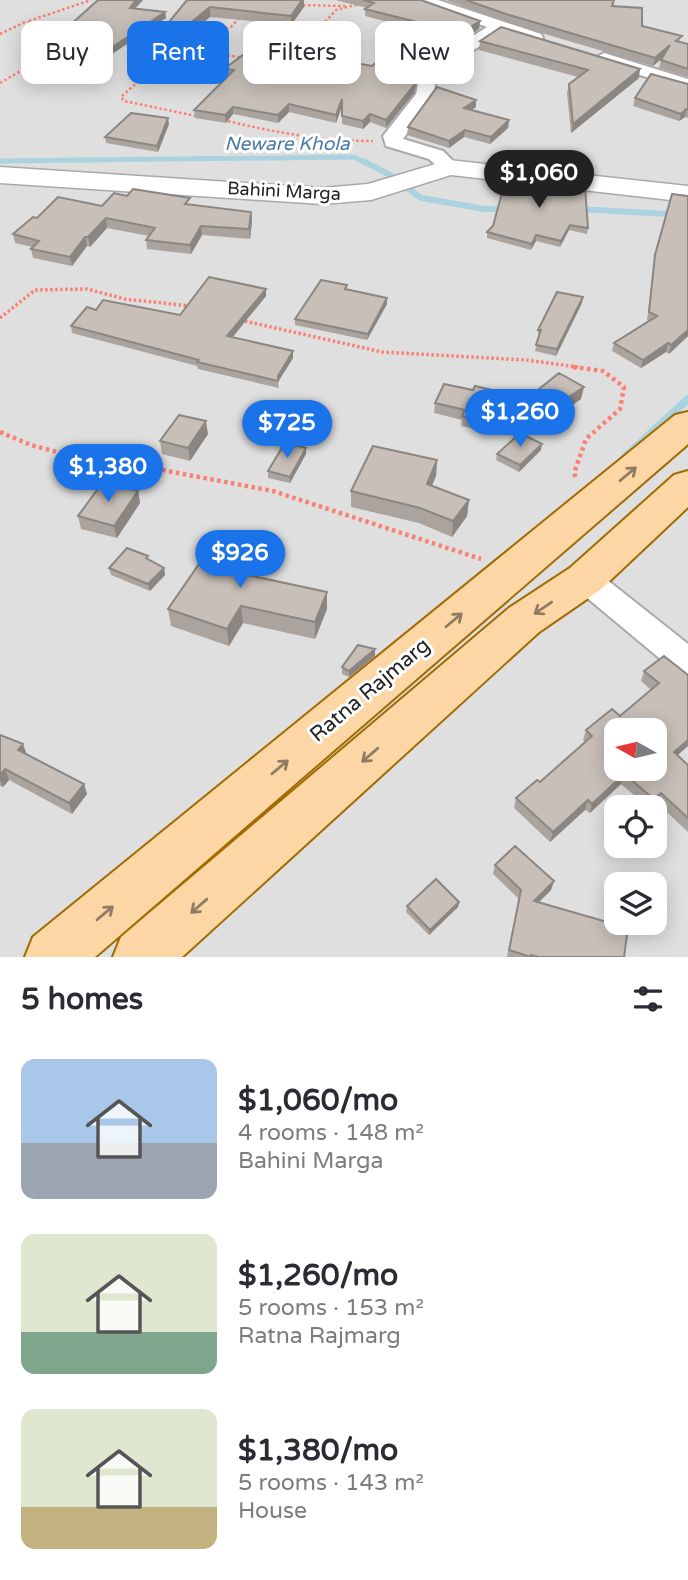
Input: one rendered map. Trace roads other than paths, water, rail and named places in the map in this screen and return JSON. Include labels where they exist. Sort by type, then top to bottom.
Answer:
[{"type":"main road","name":"Ratna Rajmarg","points":[[53,957],[688,424]]},
{"type":"main road","points":[[141,957],[524,620],[585,579],[688,485]]},
{"type":"street","points":[[423,0],[549,42]]},
{"type":"street","points":[[449,167],[436,155],[393,142],[393,136],[425,94],[427,73],[498,27]]},
{"type":"street","points":[[587,52],[688,85]]},
{"type":"street","name":"Bahini Marga","points":[[0,175],[321,196],[371,192],[449,167],[688,194]]},
{"type":"street","points":[[585,579],[688,663]]},
{"type":"waterway","name":"Neware Khola","points":[[0,161],[354,157],[366,163]]},
{"type":"waterway","name":"Neware Khola","points":[[363,161],[390,175],[421,198],[485,209],[506,209]]},
{"type":"waterway","name":"Neware Khola","points":[[578,209],[688,215]]},
{"type":"waterway","name":"Neware Khola","points":[[626,456],[688,399]]}]
